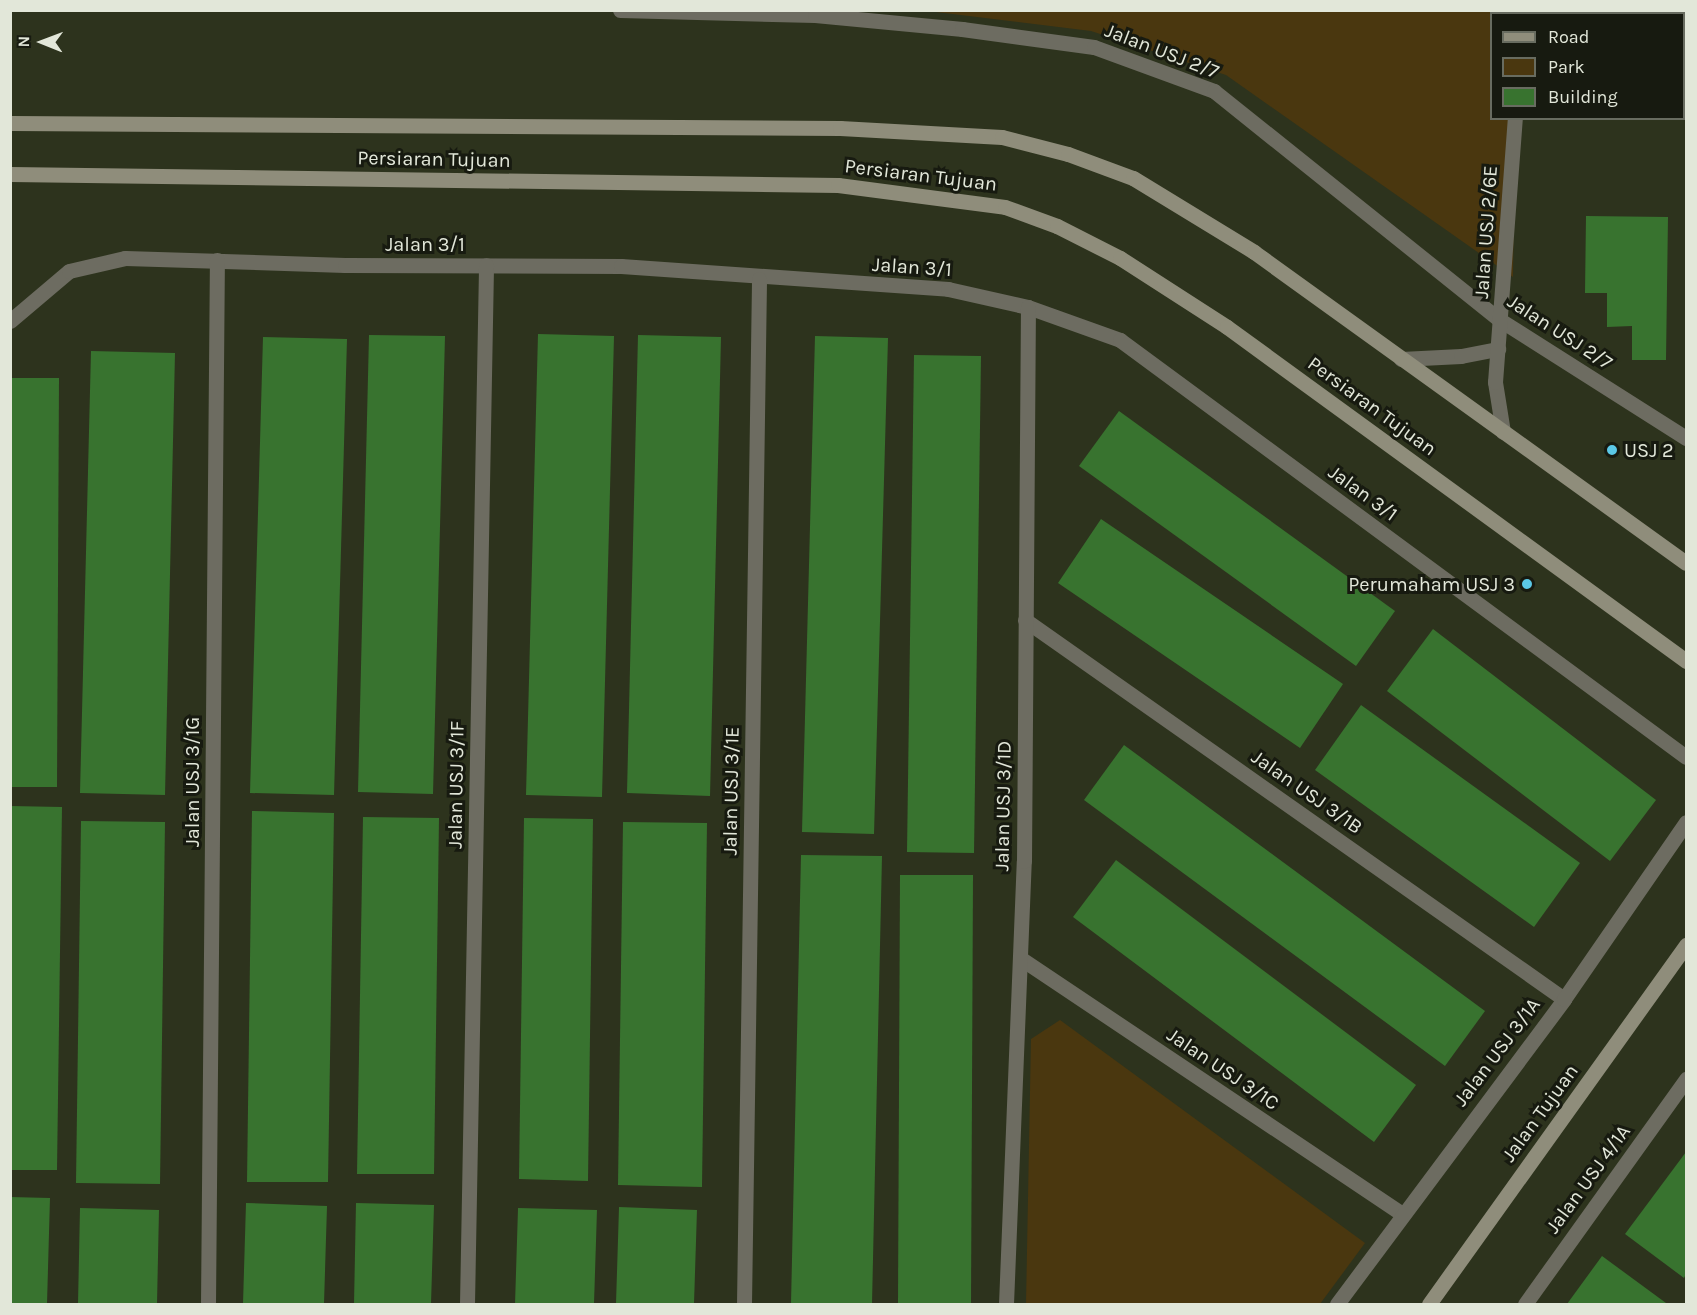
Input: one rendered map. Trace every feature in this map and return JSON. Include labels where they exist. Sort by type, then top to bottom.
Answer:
[{"type":"main road","name":"Persiaran Tujuan","points":[[10,123],[840,128],[1002,137],[1068,154],[1133,178],[1254,252],[1686,563]]},
{"type":"main road","name":"Persiaran Tujuan","points":[[10,174],[838,185],[1005,207],[1057,226],[1120,258],[1227,327],[1686,661]]},
{"type":"main road","name":"Jalan Tujuan","points":[[1429,1305],[1686,945]]},
{"type":"street","name":"Jalan USJ 2/7","points":[[620,10],[815,13],[962,29],[1094,47],[1214,92],[1500,320],[1686,438]]},
{"type":"street","name":"Jalan USJ 2/6E","points":[[1503,432],[1496,382],[1515,120]]},
{"type":"street","name":"Jalan 3/1","points":[[10,321],[69,270],[125,258],[621,266],[759,279],[948,289],[1028,307],[1120,340],[1686,757]]},
{"type":"street","name":"Jalan USJ 3/1G","points":[[208,1305],[217,260]]},
{"type":"street","name":"Jalan USJ 3/1F","points":[[467,1305],[486,265]]},
{"type":"street","name":"Jalan USJ 3/1E","points":[[744,1305],[759,279]]},
{"type":"street","name":"Jalan USJ 3/1D","points":[[1006,1305],[1020,958],[1028,307]]},
{"type":"street","points":[[1401,359],[1461,356],[1498,349]]},
{"type":"street","name":"Jalan USJ 3/1B","points":[[1025,620],[1564,999]]},
{"type":"street","name":"Jalan USJ 3/1A","points":[[1337,1305],[1402,1214],[1564,999],[1686,822]]},
{"type":"street","name":"Jalan USJ 3/1C","points":[[1020,958],[1402,1214]]},
{"type":"street","name":"Jalan USJ 4/1A","points":[[1524,1305],[1686,1079]]},
{"type":"green space","points":[[928,11],[1517,11],[1490,12],[1490,120],[1515,120],[1513,277],[1226,75],[1091,31]]},
{"type":"green space","points":[[1060,1020],[1365,1243],[1320,1304],[1026,1304],[1031,1039]]},
{"type":"building","points":[[1596,10],[1684,10],[1640,12],[1596,12]]},
{"type":"building","points":[[1586,216],[1668,217],[1666,360],[1632,360],[1632,326],[1607,327],[1607,293],[1585,293]]},
{"type":"building","points":[[538,334],[614,336],[602,797],[526,795]]},
{"type":"building","points":[[369,335],[445,336],[433,794],[358,792]]},
{"type":"building","points":[[638,335],[721,337],[710,796],[627,793]]},
{"type":"building","points":[[815,336],[888,338],[874,834],[802,832]]},
{"type":"building","points":[[263,337],[347,339],[334,795],[250,793]]},
{"type":"building","points":[[91,351],[175,353],[165,795],[80,793]]},
{"type":"building","points":[[914,355],[981,356],[974,853],[907,852]]},
{"type":"building","points":[[10,378],[59,378],[57,787],[10,787]]},
{"type":"building","points":[[1119,411],[1395,611],[1356,666],[1079,466]]},
{"type":"building","points":[[1101,519],[1343,684],[1300,748],[1058,583]]},
{"type":"building","points":[[1433,629],[1656,800],[1610,861],[1387,691]]},
{"type":"building","points":[[1361,705],[1580,863],[1534,927],[1315,770]]},
{"type":"building","points":[[1124,745],[1485,1011],[1445,1066],[1084,800]]},
{"type":"building","points":[[10,806],[62,807],[57,1170],[10,1170]]},
{"type":"building","points":[[252,811],[334,813],[328,1182],[247,1182]]},
{"type":"building","points":[[363,817],[439,818],[434,1174],[357,1174]]},
{"type":"building","points":[[524,818],[593,819],[588,1181],[519,1179]]},
{"type":"building","points":[[81,821],[165,822],[160,1184],[76,1183]]},
{"type":"building","points":[[623,822],[707,823],[702,1187],[618,1185]]},
{"type":"building","points":[[801,855],[882,856],[872,1304],[791,1304]]},
{"type":"building","points":[[1116,860],[1416,1085],[1374,1142],[1073,917]]},
{"type":"building","points":[[900,875],[973,875],[971,1304],[898,1304]]},
{"type":"building","points":[[1686,1152],[1686,1274],[1684,1278],[1625,1234]]},
{"type":"building","points":[[10,1197],[50,1198],[47,1304],[10,1304]]},
{"type":"building","points":[[246,1203],[327,1206],[324,1304],[243,1304]]},
{"type":"building","points":[[356,1203],[434,1205],[431,1304],[354,1304]]},
{"type":"building","points":[[619,1207],[697,1210],[694,1304],[616,1304]]},
{"type":"building","points":[[80,1208],[159,1210],[157,1304],[78,1304]]},
{"type":"building","points":[[518,1208],[597,1210],[594,1304],[515,1304]]},
{"type":"building","points":[[1602,1256],[1666,1303],[1567,1304]]},
{"type":"place","name":"USJ 2","points":[[1612,450]]},
{"type":"place","name":"Perumaham USJ 3","points":[[1527,584]]}]
